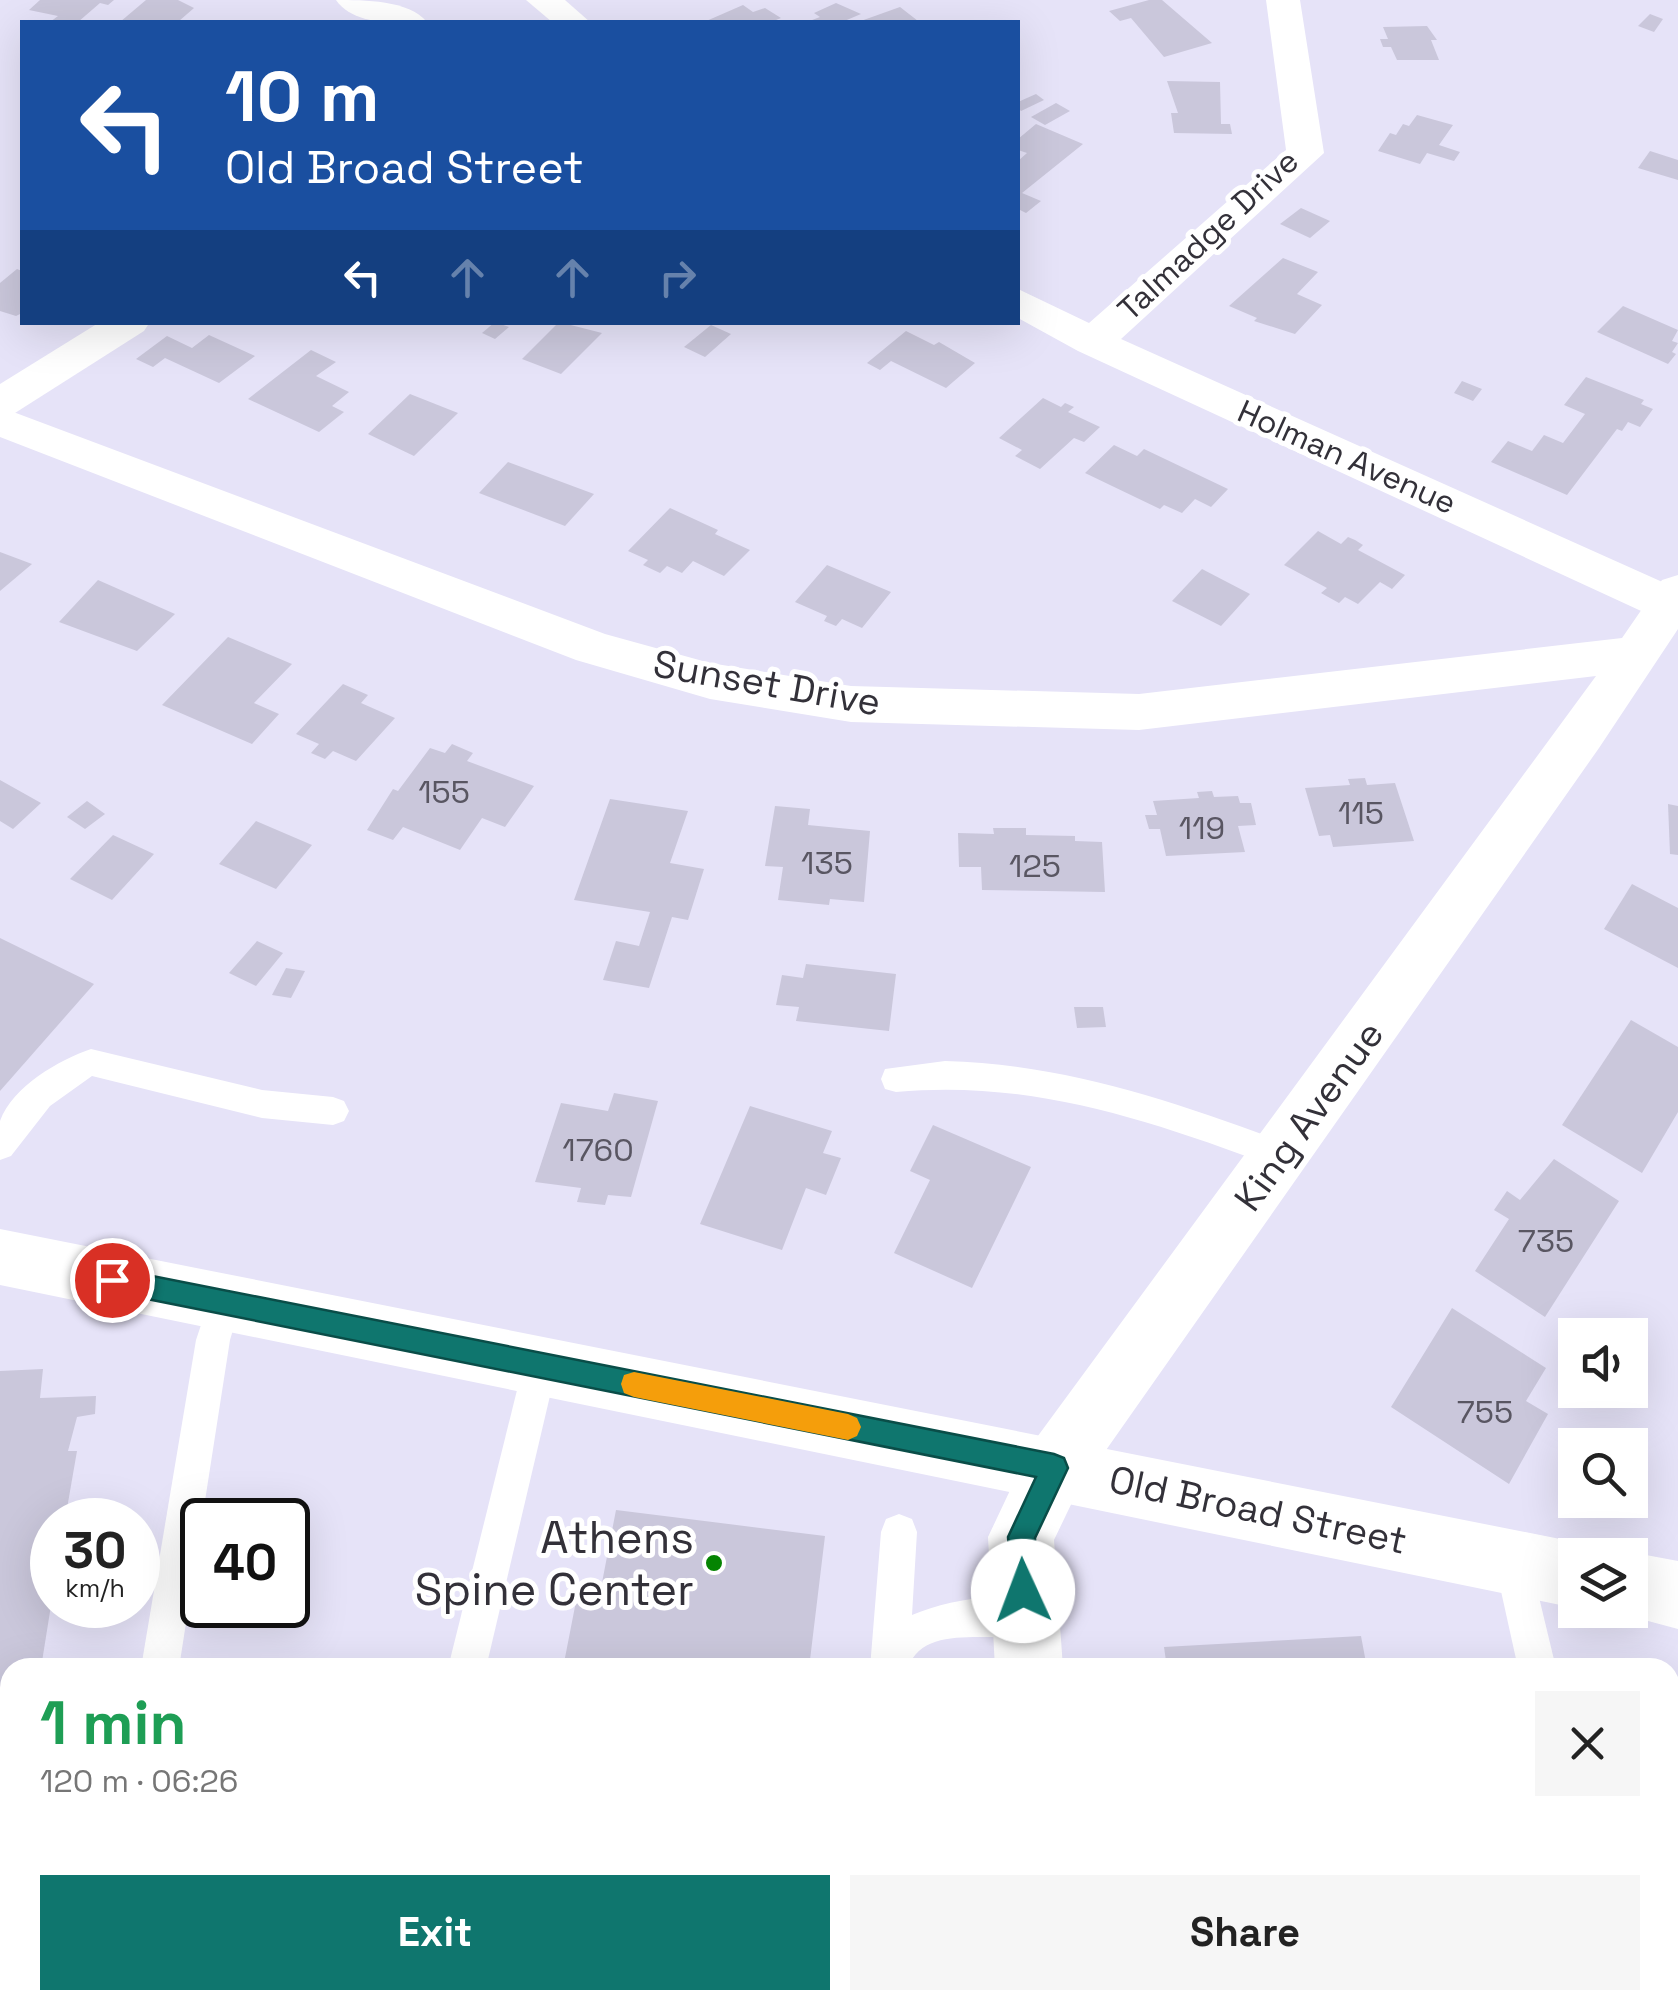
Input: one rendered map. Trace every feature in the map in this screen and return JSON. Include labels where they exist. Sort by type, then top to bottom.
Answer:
[{"type":"street","points":[[353,0],[405,20]]},
{"type":"street","points":[[542,0],[570,20]]},
{"type":"street","name":"Talmadge Drive","points":[[1093,342],[1305,153],[1283,0]]},
{"type":"street","name":"Holman Avenue","points":[[1020,303],[1093,342],[1675,602]]},
{"type":"street","points":[[0,404],[125,325]]},
{"type":"street","name":"Sunset Drive","points":[[0,421],[592,648],[710,680],[851,704],[1138,712],[1635,654]]},
{"type":"street","name":"King Avenue","points":[[1026,1643],[1021,1537],[1054,1468],[1675,602]]},
{"type":"street","name":"Old Broad Street","points":[[0,1257],[1558,1573]]},
{"type":"street","points":[[1648,1589],[1678,1595]]},
{"type":"lane","points":[[0,1146],[40,1092],[69,1070],[92,1062],[262,1104],[333,1112]]},
{"type":"lane","points":[[896,1078],[940,1071],[1024,1080],[1148,1106],[1281,1156]]},
{"type":"lane","points":[[162,1658],[213,1340],[224,1303]]},
{"type":"lane","points":[[469,1658],[540,1366]]},
{"type":"lane","points":[[890,1658],[899,1532]]},
{"type":"lane","points":[[1513,1564],[1534,1658]]},
{"type":"lane","points":[[892,1658],[918,1627],[961,1618],[1026,1643]]},
{"type":"building","points":[[40,0],[114,0],[108,5],[100,3],[80,20],[53,20],[58,16],[29,10]]},
{"type":"building","points":[[146,0],[178,0],[194,8],[180,20],[122,20]]},
{"type":"building","points":[[1162,0],[1212,43],[1164,57],[1131,18],[1120,21],[1109,11]]},
{"type":"building","points":[[836,3],[861,14],[847,20],[812,20],[820,17],[814,13]]},
{"type":"building","points":[[743,5],[753,12],[765,8],[781,18],[776,20],[709,20]]},
{"type":"building","points":[[900,7],[917,20],[864,20]]},
{"type":"building","points":[[1650,14],[1663,19],[1654,32],[1638,26]]},
{"type":"building","points":[[1427,26],[1437,40],[1431,40],[1439,60],[1397,60],[1391,47],[1383,47],[1380,39],[1388,39],[1383,27]]},
{"type":"building","points":[[1167,81],[1220,82],[1221,124],[1230,124],[1232,134],[1174,133],[1171,113],[1178,113]]},
{"type":"building","points":[[1036,94],[1044,100],[1021,111],[1020,101]]},
{"type":"building","points":[[1056,103],[1070,111],[1045,125],[1031,117]]},
{"type":"building","points":[[1417,115],[1453,125],[1439,145],[1460,152],[1454,161],[1427,153],[1420,164],[1378,151],[1390,133],[1396,135],[1403,124],[1409,126]]},
{"type":"building","points":[[1036,124],[1083,144],[1022,193],[1041,201],[1026,213],[1020,210],[1020,159],[1027,153],[1020,151],[1020,137]]},
{"type":"building","points":[[1650,151],[1678,160],[1678,180],[1638,168]]},
{"type":"building","points":[[1301,208],[1330,221],[1310,238],[1280,224]]},
{"type":"building","points":[[1283,258],[1318,272],[1297,294],[1322,305],[1295,334],[1254,321],[1257,318],[1229,306]]},
{"type":"building","points":[[20,270],[20,314],[0,311],[0,283]]},
{"type":"building","points":[[1623,306],[1678,330],[1672,341],[1678,343],[1672,352],[1676,354],[1668,364],[1597,332]]},
{"type":"building","points":[[491,325],[509,327],[495,339],[482,333]]},
{"type":"building","points":[[556,325],[602,333],[561,374],[522,359]]},
{"type":"building","points":[[711,325],[731,334],[705,357],[684,347]]},
{"type":"building","points":[[906,331],[934,345],[939,342],[975,363],[946,388],[891,361],[880,370],[867,363]]},
{"type":"building","points":[[209,335],[255,356],[219,383],[165,358],[153,367],[136,359],[167,336],[192,348]]},
{"type":"building","points":[[311,350],[336,362],[316,376],[349,392],[332,406],[344,412],[319,432],[248,399]]},
{"type":"building","points":[[1586,377],[1644,400],[1641,404],[1653,409],[1640,427],[1628,422],[1622,431],[1617,429],[1567,495],[1491,462],[1508,441],[1532,451],[1544,435],[1563,443],[1585,414],[1564,405]]},
{"type":"building","points":[[1462,381],[1482,389],[1473,401],[1454,393]]},
{"type":"building","points":[[410,394],[458,413],[414,456],[368,434]]},
{"type":"building","points":[[1043,398],[1061,407],[1065,403],[1074,407],[1068,412],[1100,427],[1084,442],[1074,438],[1040,469],[1015,456],[1022,450],[999,438]]},
{"type":"building","points":[[1114,445],[1137,456],[1144,449],[1228,489],[1211,507],[1195,499],[1182,513],[1164,505],[1160,509],[1085,473]]},
{"type":"building","points":[[508,462],[594,494],[565,526],[479,493]]},
{"type":"building","points":[[670,508],[750,550],[724,576],[693,561],[682,573],[667,566],[660,573],[643,565],[648,560],[628,551]]},
{"type":"building","points":[[1318,531],[1341,544],[1348,537],[1355,540],[1363,545],[1358,550],[1405,575],[1392,589],[1380,582],[1358,604],[1345,597],[1339,603],[1321,593],[1327,588],[1284,565]]},
{"type":"building","points":[[0,552],[32,564],[0,591]]},
{"type":"building","points":[[827,565],[891,592],[862,628],[842,619],[836,626],[824,621],[827,616],[795,602]]},
{"type":"building","points":[[1202,569],[1250,594],[1221,626],[1172,601]]},
{"type":"building","points":[[98,580],[175,614],[137,651],[59,622]]},
{"type":"building","points":[[228,637],[292,664],[254,703],[279,714],[252,744],[162,705]]},
{"type":"building","points":[[343,684],[368,695],[361,703],[395,718],[356,761],[333,751],[325,759],[311,753],[319,744],[296,734]]},
{"type":"building","points":[[452,744],[473,753],[467,761],[534,786],[505,827],[482,818],[460,850],[403,827],[393,840],[367,830],[393,789],[398,791],[430,748],[445,753]]},
{"type":"building","points":[[1365,778],[1367,785],[1395,783],[1414,841],[1333,847],[1330,835],[1319,836],[1305,788],[1350,785],[1348,779]]},
{"type":"building","points":[[0,780],[41,803],[13,829],[0,821]]},
{"type":"building","points":[[1212,791],[1214,797],[1238,796],[1240,803],[1251,803],[1256,825],[1238,826],[1245,852],[1166,856],[1160,829],[1149,829],[1145,815],[1157,815],[1153,801],[1199,798],[1197,792]]},
{"type":"building","points":[[610,799],[688,811],[670,863],[704,869],[688,920],[672,917],[649,988],[603,980],[616,941],[639,946],[650,912],[574,900]]},
{"type":"building","points":[[87,801],[105,814],[85,829],[67,817]]},
{"type":"building","points":[[1668,804],[1678,806],[1678,855],[1670,854]]},
{"type":"building","points":[[775,806],[810,809],[808,825],[870,831],[864,902],[830,899],[829,905],[778,900],[783,867],[765,866]]},
{"type":"building","points":[[256,821],[312,845],[276,889],[219,864]]},
{"type":"building","points":[[993,828],[1026,828],[1026,835],[1075,836],[1075,841],[1102,842],[1105,892],[982,890],[981,867],[959,867],[958,833],[994,834]]},
{"type":"building","points":[[113,835],[154,854],[112,900],[70,879]]},
{"type":"building","points":[[1632,884],[1678,908],[1678,968],[1604,929]]},
{"type":"building","points":[[0,938],[94,984],[0,1091]]},
{"type":"building","points":[[257,941],[283,953],[256,986],[229,973]]},
{"type":"building","points":[[806,964],[896,974],[889,1031],[796,1021],[799,1007],[776,1005],[782,975],[803,978]]},
{"type":"building","points":[[286,968],[305,971],[291,998],[272,995]]},
{"type":"building","points":[[1074,1007],[1103,1007],[1106,1027],[1077,1028]]},
{"type":"building","points":[[1631,1020],[1678,1047],[1678,1112],[1642,1173],[1562,1125]]},
{"type":"building","points":[[614,1093],[658,1101],[631,1197],[608,1195],[605,1205],[577,1202],[581,1188],[535,1182],[561,1103],[608,1111]]},
{"type":"building","points":[[750,1106],[832,1131],[823,1153],[841,1158],[826,1195],[806,1188],[782,1250],[700,1224]]},
{"type":"building","points":[[933,1125],[1031,1167],[972,1288],[894,1253],[930,1180],[910,1171]]},
{"type":"building","points":[[1554,1159],[1619,1201],[1545,1317],[1475,1271],[1509,1219],[1494,1210],[1507,1191],[1520,1200]]},
{"type":"building","points":[[1452,1308],[1546,1368],[1526,1401],[1548,1414],[1509,1484],[1391,1407]]},
{"type":"building","points":[[43,1369],[40,1398],[96,1396],[95,1414],[77,1417],[68,1451],[77,1451],[69,1498],[30,1498],[30,1628],[47,1628],[43,1658],[0,1658],[0,1371]]},
{"type":"building","name":"Athens Spine Center","points":[[616,1510],[825,1536],[810,1658],[565,1658],[578,1591],[600,1593]]},
{"type":"building","points":[[1361,1636],[1365,1658],[1166,1658],[1164,1647]]},
{"type":"slow traffic","points":[[634,1384],[848,1427]]},
{"type":"place","name":"Athens Spine Center","points":[[714,1563]]},
{"type":"route","points":[[112,1280],[1054,1468],[1021,1537],[1023,1591]]}]
